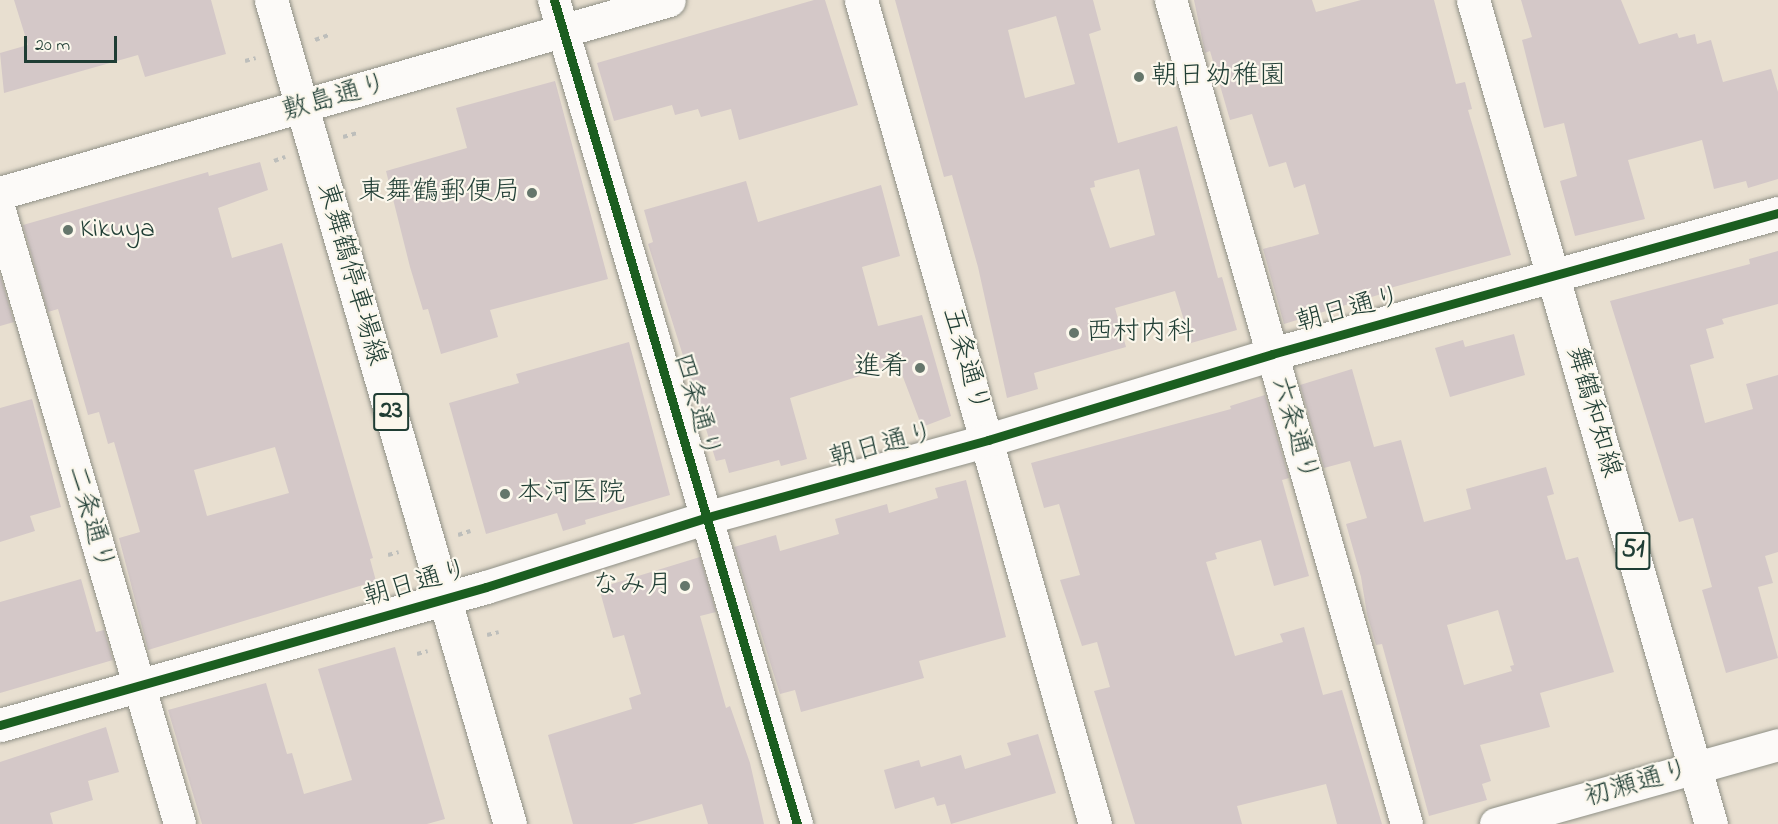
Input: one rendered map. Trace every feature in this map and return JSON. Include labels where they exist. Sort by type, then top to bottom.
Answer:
[{"type":"street","name":"東舞鶴停車場線","points":[[271,0],[510,824]]},
{"type":"street","name":"敷島通り","points":[[0,193],[302,108],[559,15],[669,0]]},
{"type":"street","name":"五条通り","points":[[861,0],[988,440],[1095,824]]},
{"type":"street","name":"六条通り","points":[[1171,0],[1407,824]]},
{"type":"street","name":"舞鶴和知線","points":[[1473,0],[1556,278],[1711,824]]},
{"type":"street","name":"四条通り","points":[[559,15],[705,518],[797,824]]},
{"type":"street","name":"二条通り","points":[[0,211],[180,824]]},
{"type":"street","name":"朝日通り","points":[[0,725],[444,597],[705,518],[988,440],[1272,354],[1556,278],[1778,213]]},
{"type":"street","name":"初瀬通り","points":[[1496,824],[1778,745]]},
{"type":"building","points":[[14,0],[211,0],[226,54],[145,77],[138,55],[4,93],[0,53],[28,45]]},
{"type":"building","points":[[814,0],[825,0],[858,105],[739,140],[731,109],[701,117],[698,109],[675,115],[672,105],[614,121],[597,63]]},
{"type":"building","points":[[895,0],[1093,0],[1101,30],[1089,34],[1118,143],[1177,126],[1218,278],[1222,277],[1237,330],[1191,343],[1175,291],[1115,308],[1126,347],[1034,373],[1038,389],[1007,398],[978,267],[952,175],[944,177]],"holes":[[[1056,16],[1075,84],[1025,98],[1008,30]],[[1139,169],[1155,235],[1110,248],[1090,188],[1095,187],[1094,181]]]},
{"type":"building","points":[[1194,0],[1312,0],[1316,12],[1361,0],[1434,0],[1456,84],[1465,82],[1472,109],[1468,110],[1511,255],[1390,288],[1391,291],[1284,324],[1263,249],[1319,234],[1305,184],[1294,188],[1286,162],[1269,167],[1252,114],[1230,120],[1210,51],[1205,53]]},
{"type":"building","points":[[1521,0],[1621,0],[1639,44],[1677,33],[1679,38],[1695,34],[1697,44],[1711,40],[1723,82],[1771,69],[1778,92],[1778,179],[1748,188],[1746,181],[1714,189],[1702,140],[1628,160],[1645,219],[1575,236],[1560,181],[1577,176],[1564,123],[1544,128],[1522,40],[1532,37]]},
{"type":"building","points":[[555,81],[608,279],[490,310],[498,337],[441,354],[428,309],[423,310],[410,267],[386,171],[467,148],[456,108]]},
{"type":"building","points":[[260,162],[268,190],[218,208],[232,258],[282,243],[373,558],[370,559],[376,581],[148,650],[119,538],[140,532],[114,442],[108,444],[99,412],[88,415],[58,309],[48,312],[23,225],[208,172],[209,176]],"holes":[[[275,447],[289,493],[207,516],[194,470]]]},
{"type":"building","points":[[746,181],[758,222],[881,185],[900,256],[862,267],[878,326],[922,315],[951,416],[922,427],[898,364],[790,398],[807,459],[781,466],[779,460],[729,473],[725,459],[716,461],[648,244],[653,242],[644,210]]},
{"type":"building","points":[[1778,251],[1778,304],[1722,319],[1724,324],[1706,329],[1714,358],[1690,365],[1705,423],[1753,409],[1746,384],[1778,375],[1778,552],[1765,556],[1773,583],[1758,587],[1778,658],[1726,673],[1702,590],[1712,587],[1693,518],[1679,522],[1610,301],[1750,264],[1749,259]]},
{"type":"building","points":[[0,275],[14,322],[0,326]]},
{"type":"building","points":[[1514,334],[1525,375],[1450,397],[1435,348],[1463,340],[1465,347]]},
{"type":"building","points":[[629,342],[670,495],[585,520],[586,524],[563,531],[557,513],[486,534],[449,403],[519,383],[516,374]]},
{"type":"building","points":[[1352,369],[1374,447],[1401,440],[1424,522],[1471,509],[1466,489],[1546,467],[1554,494],[1547,496],[1566,560],[1578,557],[1614,672],[1540,693],[1550,727],[1480,745],[1491,781],[1482,784],[1487,800],[1429,816],[1382,644],[1376,645],[1367,614],[1361,577],[1346,524],[1367,518],[1350,461],[1324,468],[1300,385]],"holes":[[[1498,610],[1514,665],[1510,666],[1512,671],[1464,685],[1447,625]]]},
{"type":"building","points":[[1265,395],[1289,478],[1282,480],[1309,576],[1274,586],[1261,540],[1215,553],[1217,559],[1206,562],[1235,656],[1283,642],[1280,634],[1304,627],[1323,695],[1342,690],[1382,824],[1337,824],[1326,784],[1237,806],[1242,824],[1135,824],[1094,691],[1110,687],[1097,642],[1082,646],[1060,580],[1080,575],[1059,504],[1044,508],[1031,463],[1231,409],[1230,406]]},
{"type":"building","points":[[32,399],[61,507],[30,516],[35,531],[0,542],[0,408]]},
{"type":"building","points":[[966,480],[1006,637],[919,661],[924,678],[801,712],[795,690],[780,694],[734,547],[776,535],[780,551],[839,534],[835,519],[887,504],[889,513],[938,498],[935,488]]},
{"type":"building","points":[[700,557],[716,612],[700,616],[726,708],[730,706],[750,763],[764,824],[708,824],[702,804],[632,824],[573,824],[548,735],[632,709],[629,698],[641,694],[624,635],[613,638],[599,588]]},
{"type":"building","points":[[81,579],[96,632],[104,630],[113,660],[0,693],[0,602]]},
{"type":"building","points":[[395,647],[445,819],[427,824],[202,824],[168,710],[266,683],[287,754],[292,753],[304,794],[352,780],[318,669]]},
{"type":"building","points":[[106,727],[119,772],[88,781],[93,800],[50,813],[53,824],[0,824],[0,762]]},
{"type":"building","points":[[1038,734],[1056,793],[951,824],[945,804],[937,806],[934,797],[895,809],[884,770],[919,760],[921,767],[961,755],[965,769],[1011,755],[1007,743]]},
{"type":"cycle path","points":[[554,0],[797,824]]},
{"type":"cycle path","points":[[0,725],[486,587],[705,518],[988,440],[1272,354],[1778,213]]},
{"type":"place","name":"朝日幼稚園","points":[[1139,77]]},
{"type":"place","name":"東舞鶴郵便局","points":[[532,193]]},
{"type":"place","name":"Kikuya","points":[[68,230]]},
{"type":"place","name":"西村内科","points":[[1074,333]]},
{"type":"place","name":"進肴","points":[[920,368]]},
{"type":"place","name":"本河医院","points":[[505,494]]},
{"type":"place","name":"なみ月","points":[[685,586]]}]
